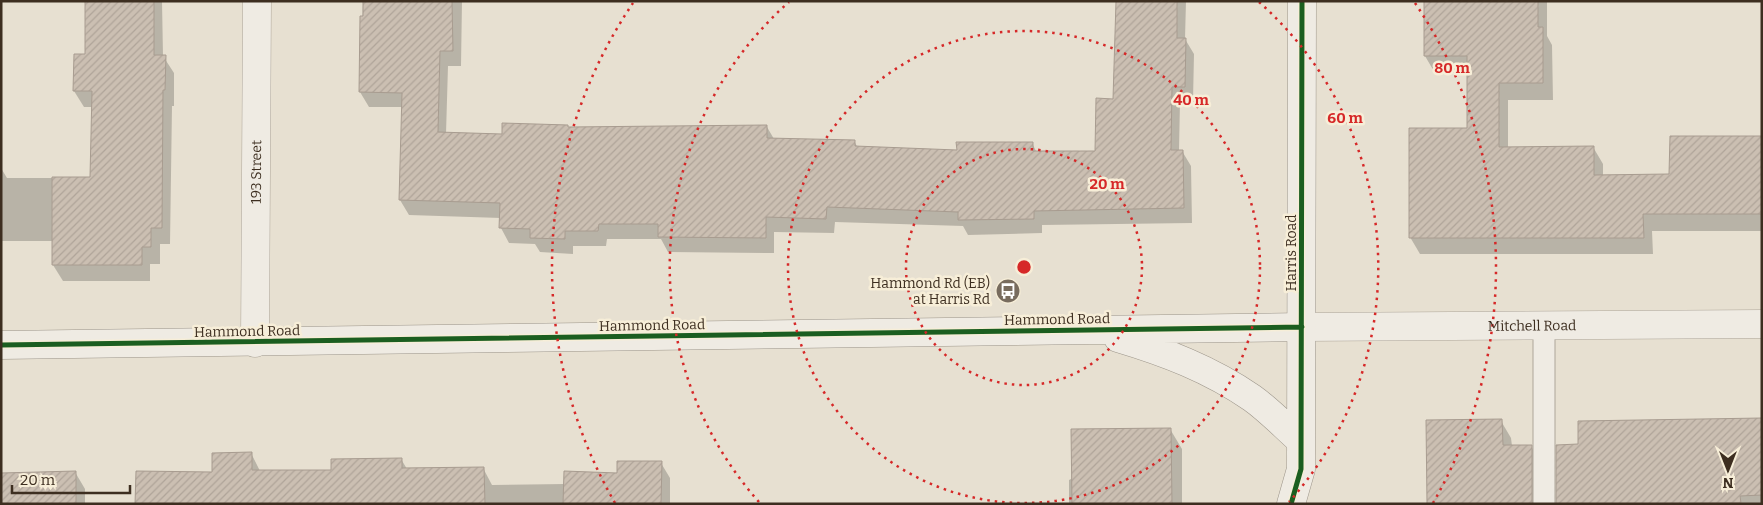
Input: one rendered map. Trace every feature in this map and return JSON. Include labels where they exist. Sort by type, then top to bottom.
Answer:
[{"type":"main road","name":"193 Street","points":[[255,343],[257,1]]},
{"type":"main road","name":"Harris Road","points":[[1291,504],[1301,469],[1302,1]]},
{"type":"main road","name":"Mitchell Road","points":[[1302,327],[1762,324]]},
{"type":"main road","name":"Hammond Road","points":[[1,345],[255,343],[1302,327]]},
{"type":"main road","points":[[1089,330],[1164,352],[1211,373],[1253,398],[1301,441]]},
{"type":"main road","name":"Harris Road","points":[[1301,469],[1313,504]]},
{"type":"lane","points":[[1544,325],[1544,504]]},
{"type":"building","points":[[85,1],[154,1],[154,55],[166,55],[165,90],[163,90],[162,228],[151,228],[151,247],[142,247],[142,265],[52,265],[52,177],[90,177],[92,91],[73,91],[74,54],[85,54]]},
{"type":"building","points":[[363,1],[452,1],[453,51],[440,51],[438,132],[502,134],[502,123],[568,125],[568,127],[767,125],[767,138],[855,140],[855,146],[957,150],[956,142],[1033,142],[1033,151],[1095,151],[1096,98],[1113,99],[1116,1],[1177,1],[1177,38],[1186,38],[1185,87],[1172,87],[1171,150],[1183,150],[1184,208],[1034,211],[1034,219],[958,220],[958,212],[827,207],[826,219],[766,217],[766,238],[658,237],[658,224],[599,224],[598,231],[565,231],[565,239],[530,238],[530,229],[499,228],[500,203],[399,200],[402,93],[359,92],[360,16],[363,16]]},
{"type":"building","points":[[1424,1],[1538,1],[1538,27],[1543,27],[1543,83],[1499,83],[1499,147],[1594,146],[1594,175],[1669,174],[1670,136],[1762,136],[1762,214],[1643,214],[1644,238],[1409,238],[1409,128],[1467,128],[1467,56],[1424,56]]},
{"type":"building","points":[[1762,418],[1762,495],[1740,496],[1741,503],[1556,504],[1556,445],[1578,444],[1578,421]]},
{"type":"building","points":[[1502,419],[1503,445],[1532,445],[1532,504],[1427,504],[1426,420]]},
{"type":"building","points":[[1171,428],[1172,504],[1072,504],[1071,429]]},
{"type":"building","points":[[252,452],[252,470],[331,470],[331,459],[402,458],[402,468],[484,467],[485,504],[135,504],[136,471],[212,472],[212,453]]},
{"type":"building","points":[[617,461],[662,461],[661,504],[563,504],[564,471],[617,473]]},
{"type":"building","points":[[76,471],[76,504],[1,504],[1,473]]},
{"type":"cycle path","points":[[1291,504],[1301,469],[1302,1]]},
{"type":"cycle path","points":[[1,345],[1302,327]]},
{"type":"place","name":"Hammond Rd (EB) at Harris Rd","points":[[1008,291]]}]
